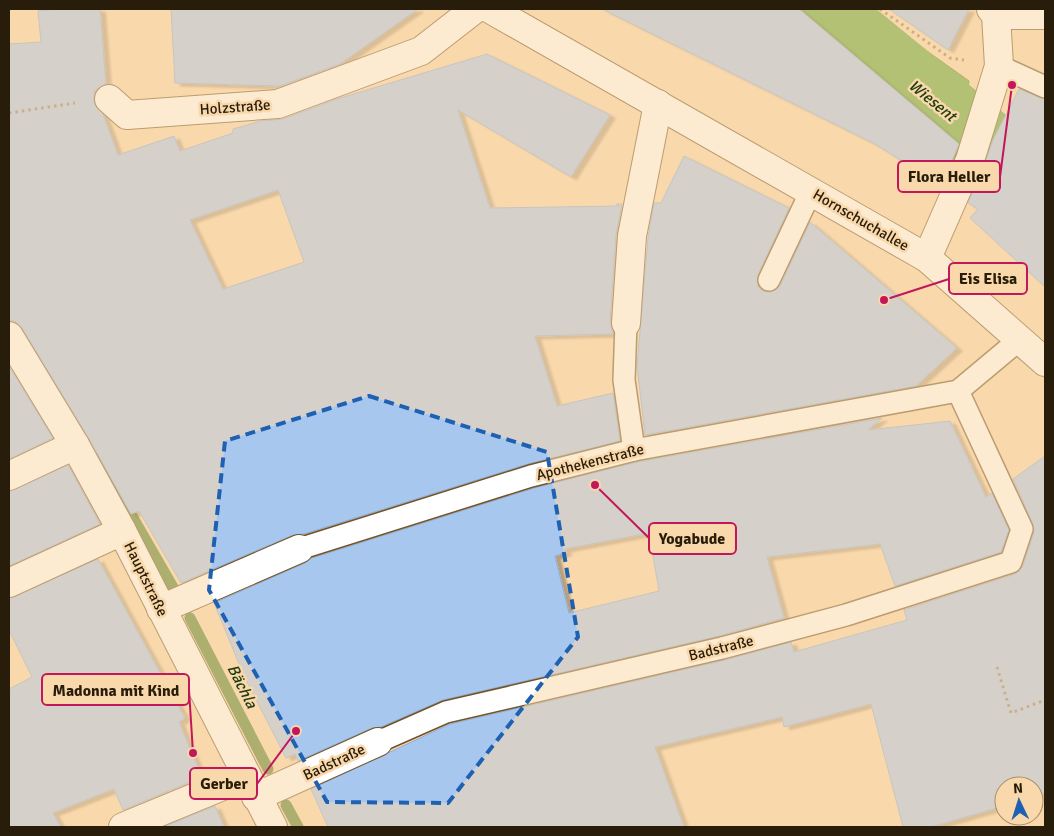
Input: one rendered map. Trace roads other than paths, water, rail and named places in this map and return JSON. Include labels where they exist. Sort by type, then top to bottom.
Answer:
[{"type":"street","name":"Holzstraße","points":[[109,99],[127,115],[278,104],[421,50],[475,9]]},
{"type":"street","name":"Hornschuchallee","points":[[490,9],[927,258],[1045,362]]},
{"type":"street","points":[[927,258],[970,160],[999,66],[994,12],[1045,15]]},
{"type":"street","points":[[626,323],[632,236],[658,104]]},
{"type":"street","name":"Hauptstraße","points":[[9,336],[75,445],[122,531],[273,827]]},
{"type":"street","points":[[9,476],[75,445]]},
{"type":"street","points":[[9,583],[122,531]]},
{"type":"street","name":"Apothekenstraße","points":[[162,609],[299,549]]},
{"type":"street","name":"Badstraße","points":[[123,827],[252,787],[378,742]]},
{"type":"lane","points":[[999,66],[1045,87]]},
{"type":"lane","points":[[769,280],[811,192]]},
{"type":"lane","points":[[626,323],[624,380],[634,450]]},
{"type":"lane","name":"Apothekenstraße","points":[[299,549],[531,476],[634,450],[958,391],[1019,340]]},
{"type":"lane","name":"Badstraße","points":[[378,742],[446,712],[722,648],[827,620],[1012,562],[1022,529],[958,391]]},
{"type":"water","points":[[780,9],[868,9],[969,81],[959,144],[821,28]]},
{"type":"waterway","name":"Wiesent","points":[[821,9],[1045,192]]},
{"type":"waterway","name":"Bächla","points":[[98,457],[174,589]]},
{"type":"waterway","name":"Bächla","points":[[190,618],[268,769]]},
{"type":"waterway","name":"Bächla","points":[[286,805],[298,827]]},
{"type":"place","name":"Flora Heller","points":[[1012,85]]},
{"type":"place","name":"Eis Elisa","points":[[884,300]]},
{"type":"place","name":"Yogabude","points":[[595,485]]},
{"type":"place","name":"Gerber","points":[[296,731]]},
{"type":"place","name":"Madonna mit Kind","points":[[193,753]]}]
